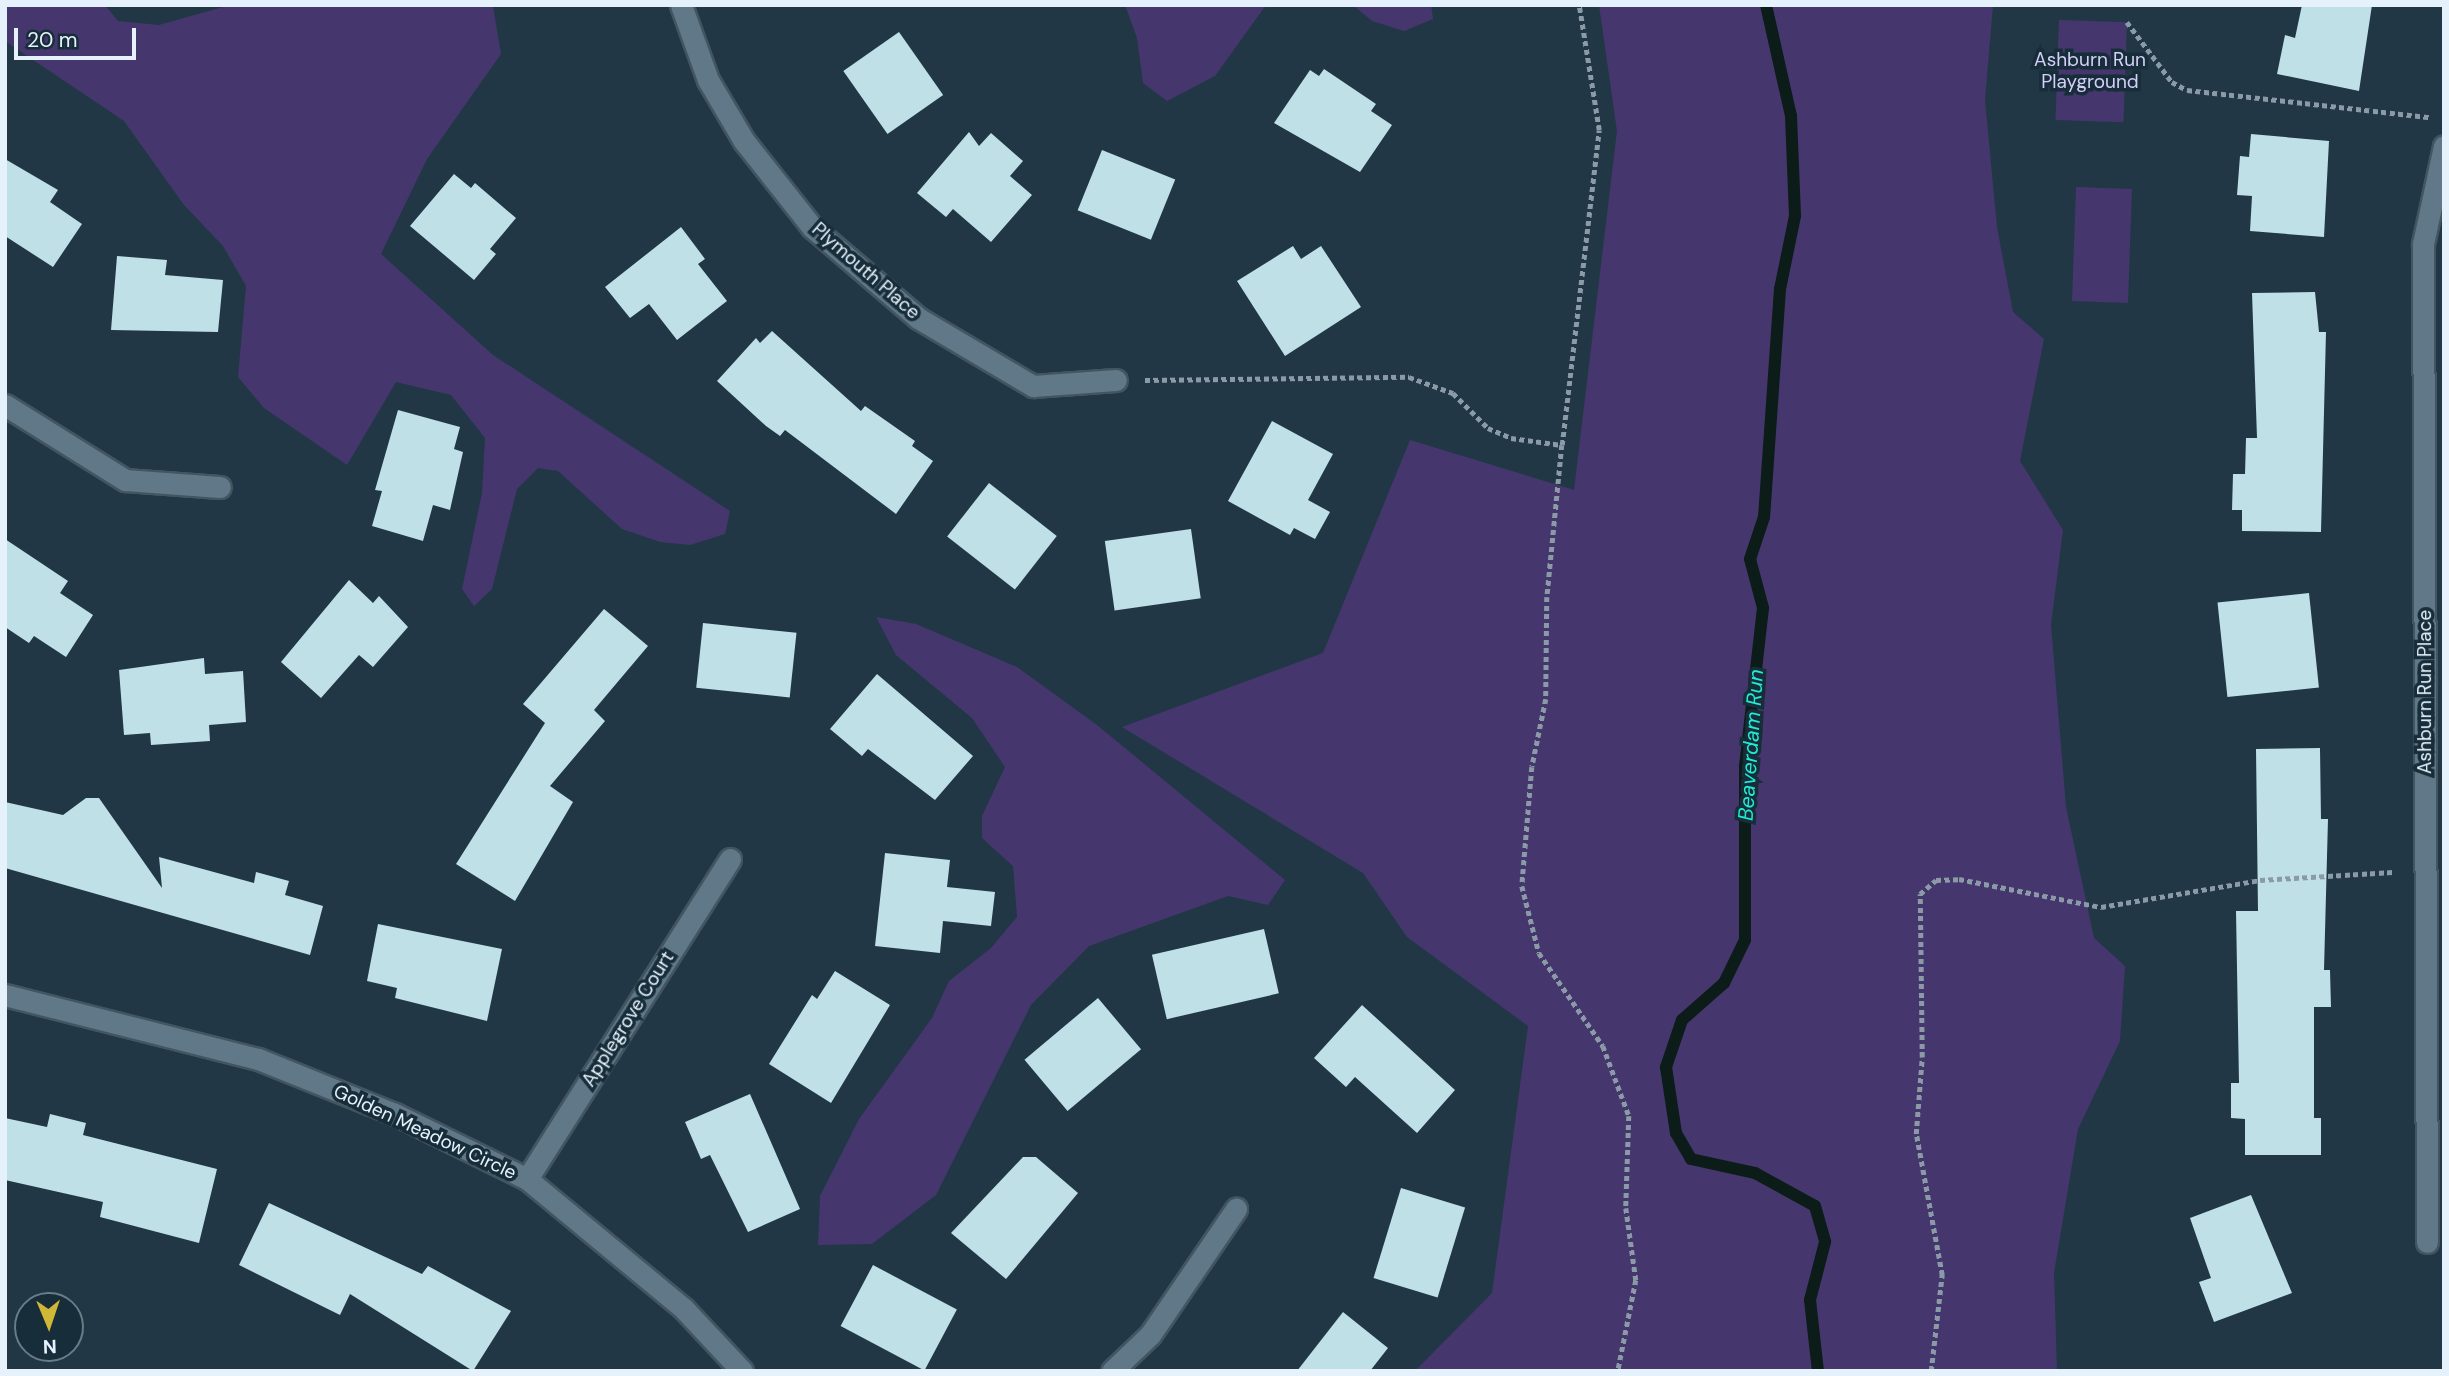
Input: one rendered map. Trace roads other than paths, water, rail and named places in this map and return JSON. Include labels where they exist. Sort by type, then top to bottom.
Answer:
[{"type":"street","name":"Plymouth Place","points":[[681,5],[708,80],[744,141],[833,245],[918,318],[1032,386],[1116,380]]},
{"type":"street","name":"Ashburn Run Place","points":[[2427,1242],[2426,873],[2435,831],[2423,244],[2444,146]]},
{"type":"street","points":[[5,405],[125,480],[220,488]]},
{"type":"street","name":"Applegrove Court","points":[[527,1179],[730,859]]},
{"type":"street","name":"Golden Meadow Circle","points":[[5,995],[258,1059],[395,1114],[527,1179],[684,1309],[742,1371]]},
{"type":"street","points":[[1112,1371],[1150,1335],[1236,1209]]},
{"type":"waterway","name":"Beaverdam Run","points":[[1766,5],[1791,116],[1795,216],[1780,289],[1764,517],[1750,559],[1763,608],[1745,767],[1745,940],[1724,983],[1682,1020],[1666,1067],[1676,1133],[1691,1159],[1755,1173],[1815,1206],[1825,1242],[1810,1300],[1818,1371]]},
{"type":"park label","name":"Ashburn Run Playground","points":[[2090,71]]}]
